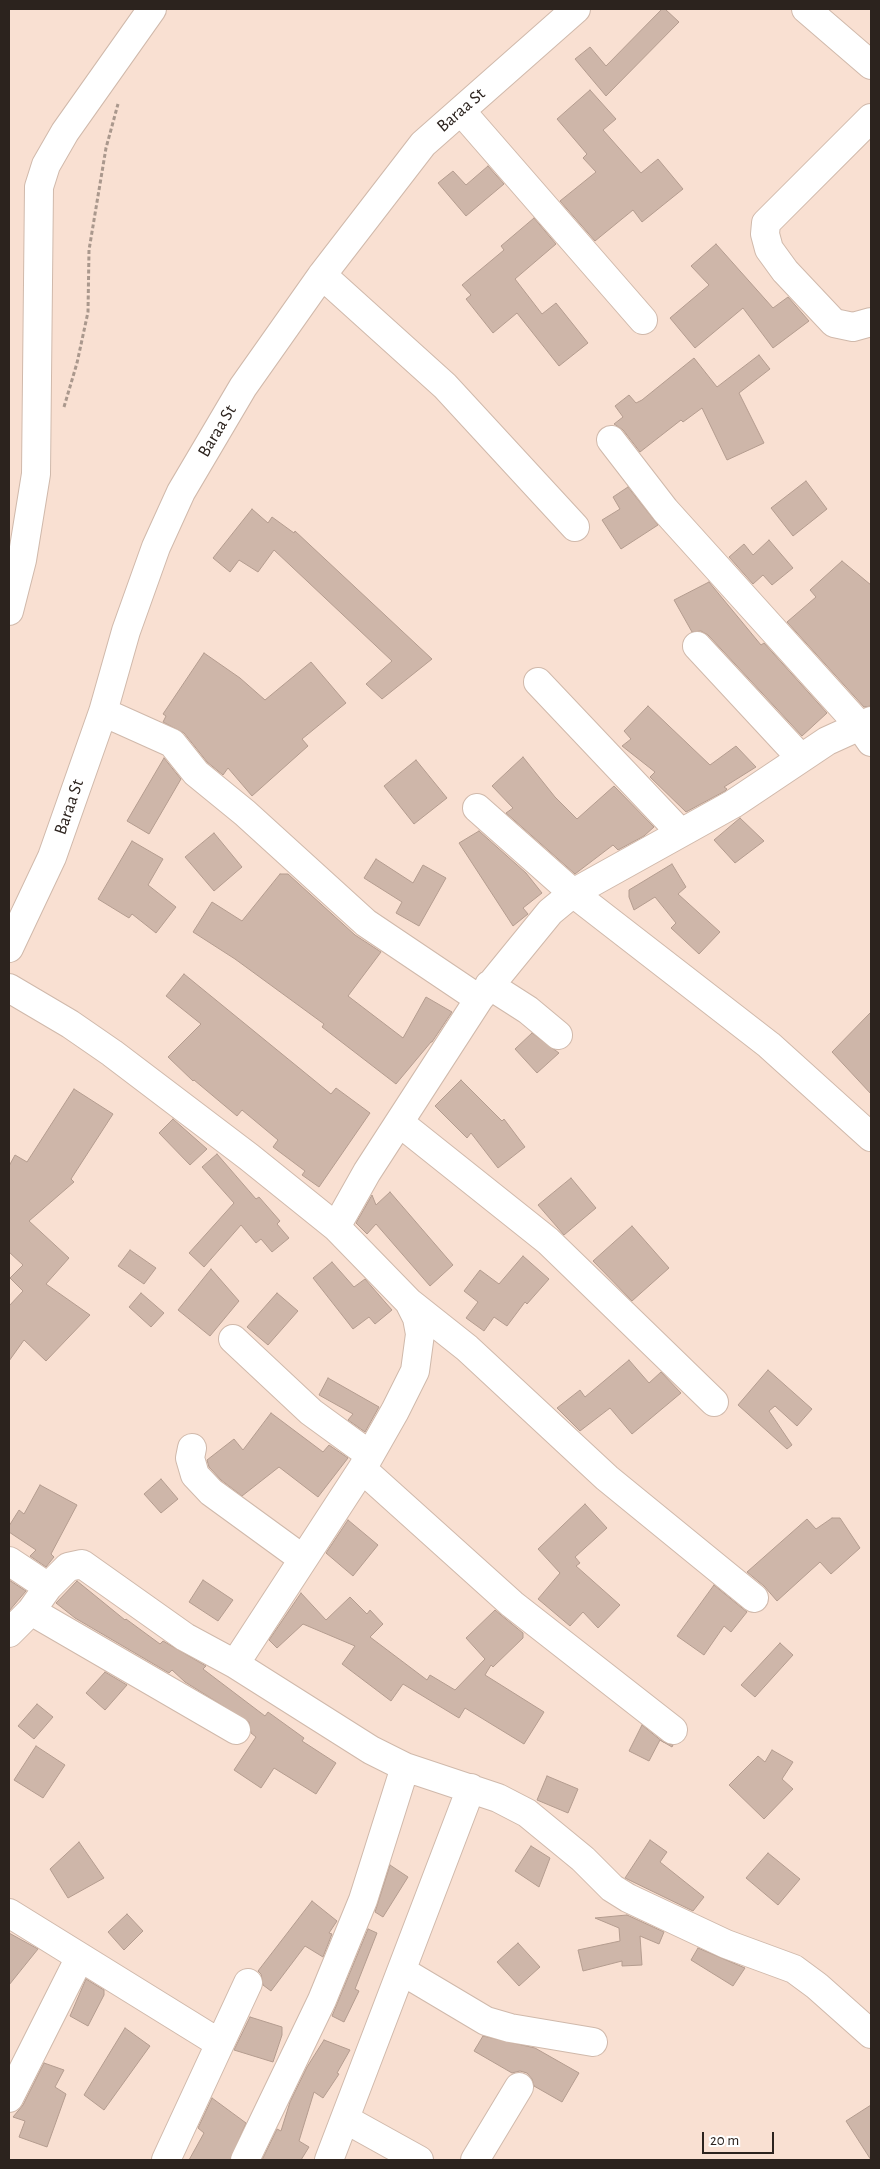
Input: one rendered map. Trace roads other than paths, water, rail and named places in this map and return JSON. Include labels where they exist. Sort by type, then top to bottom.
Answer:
[{"type":"street","points":[[9,611],[22,560],[36,474],[39,187],[46,165],[65,132],[152,9]]},
{"type":"street","name":"Baraa St","points":[[9,948],[52,856],[103,712],[126,631],[156,547],[181,492],[243,387],[322,275],[424,144],[576,9]]},
{"type":"street","points":[[806,9],[871,65]]},
{"type":"street","points":[[461,111],[643,320]]},
{"type":"street","points":[[871,118],[766,223],[765,234],[769,249],[785,270],[834,323],[853,327],[871,322]]},
{"type":"street","points":[[322,275],[445,386],[575,527]]},
{"type":"street","points":[[336,1227],[367,1172],[484,992],[545,918],[573,893],[733,804],[800,758],[867,729],[665,510],[611,440]]},
{"type":"street","points":[[697,646],[800,758]]},
{"type":"street","points":[[538,682],[680,832]]},
{"type":"street","points":[[103,712],[172,743],[196,773],[245,813],[366,923],[484,992],[528,1010],[558,1035]]},
{"type":"street","points":[[477,808],[573,893],[769,1045],[871,1137]]},
{"type":"street","points":[[9,988],[70,1024],[112,1053],[336,1227],[409,1302],[467,1348],[607,1478],[754,1598]]},
{"type":"street","points":[[400,1123],[553,1246],[714,1402]]},
{"type":"street","points":[[235,1664],[366,1462],[395,1412],[415,1371],[420,1334],[417,1318],[409,1302]]},
{"type":"street","points":[[233,1339],[366,1462],[512,1604],[673,1730]]},
{"type":"street","points":[[192,1448],[190,1458],[195,1475],[212,1492],[303,1559]]},
{"type":"street","points":[[9,1561],[48,1587]]},
{"type":"street","points":[[9,1633],[31,1611],[48,1587],[68,1567],[82,1564],[185,1637],[235,1664],[371,1750],[405,1767],[498,1798],[527,1813],[583,1859],[612,1888],[628,1898],[726,1944],[794,1969],[830,1997],[871,2034]]},
{"type":"street","points":[[31,1611],[236,1730]]},
{"type":"street","points":[[245,2160],[322,2000],[363,1900],[405,1767]]},
{"type":"street","points":[[329,2160],[471,1788]]},
{"type":"street","points":[[9,1913],[219,2043]]},
{"type":"street","points":[[9,2098],[80,1957]]},
{"type":"street","points":[[402,1972],[486,2021],[510,2028],[593,2042]]},
{"type":"street","points":[[166,2160],[248,1983]]},
{"type":"street","points":[[475,2160],[519,2087]]},
{"type":"street","points":[[345,2119],[419,2160]]}]
